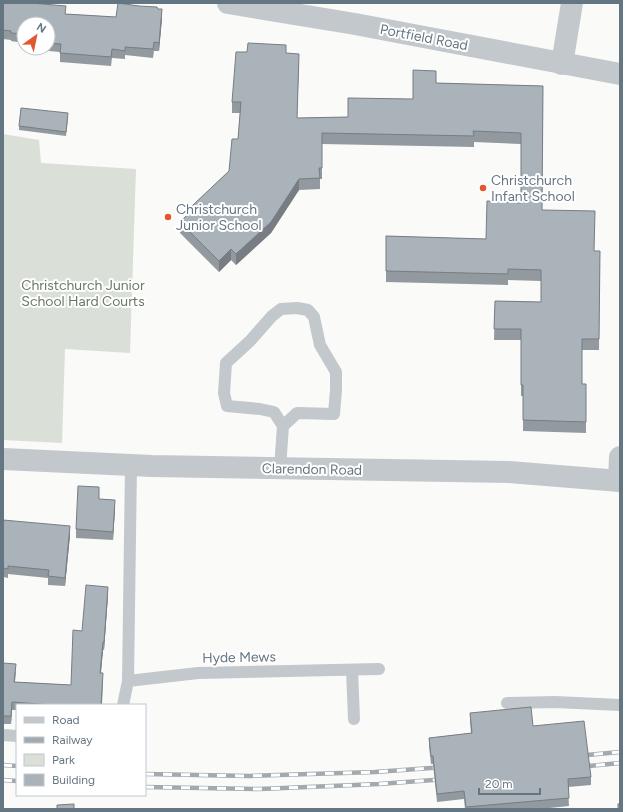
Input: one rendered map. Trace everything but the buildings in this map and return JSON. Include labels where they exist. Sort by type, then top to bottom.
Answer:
[{"type":"street","name":"Portfield Road","points":[[228,3],[355,24],[620,74]]},
{"type":"street","points":[[562,64],[572,3]]},
{"type":"street","points":[[619,481],[620,457]]},
{"type":"street","name":"Clarendon Road","points":[[3,459],[131,465],[509,472],[619,481]]},
{"type":"lane","points":[[280,468],[283,426],[274,412],[260,409],[227,406],[224,393],[224,377],[226,363],[250,341],[272,316],[281,309],[297,308],[308,310],[314,317],[320,345],[336,372],[334,414],[297,413],[283,426]]},
{"type":"lane","points":[[123,704],[128,681],[131,465]]},
{"type":"lane","name":"Hyde Mews","points":[[128,681],[198,673],[379,669]]},
{"type":"lane","points":[[352,670],[354,719]]},
{"type":"lane","points":[[507,703],[555,702],[620,705]]},
{"type":"lane","points":[[3,736],[16,736]]},
{"type":"green space","name":"Christchurch Junior School Hard Courts","points":[[3,134],[39,140],[41,163],[136,169],[130,353],[65,349],[62,443],[3,440]]},
{"type":"railway","points":[[576,756],[620,752]]},
{"type":"railway","points":[[578,767],[620,763]]},
{"type":"railway","points":[[3,765],[16,766]]},
{"type":"railway","points":[[146,774],[249,776],[375,772],[445,767]]},
{"type":"railway","points":[[146,787],[260,789],[379,784],[447,779]]},
{"type":"railway","points":[[3,780],[16,781]]},
{"type":"place","name":"Christchurch Infant School","points":[[483,188]]},
{"type":"place","name":"Christchurch Junior School","points":[[168,217]]}]
